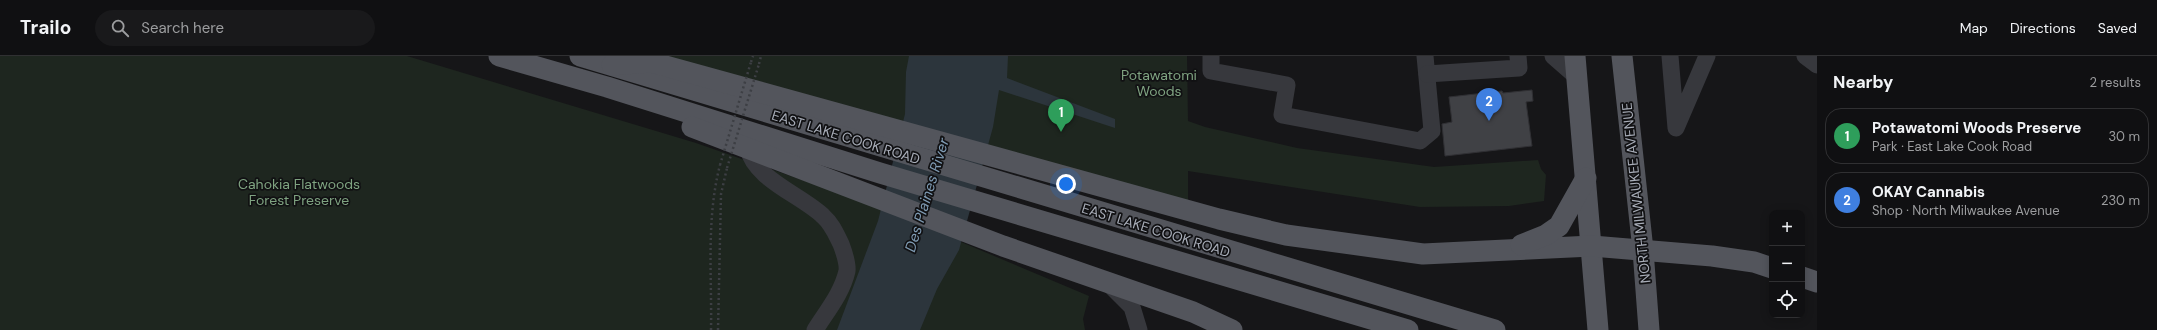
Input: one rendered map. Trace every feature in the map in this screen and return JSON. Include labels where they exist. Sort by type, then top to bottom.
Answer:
[{"type":"main road","name":"EAST LAKE COOK ROAD","points":[[499,56],[607,87],[986,205],[1408,330]]},
{"type":"main road","name":"EAST LAKE COOK ROAD","points":[[580,56],[1495,330]]},
{"type":"main road","points":[[1575,56],[1598,330]]},
{"type":"main road","name":"NORTH MILWAUKEE AVENUE","points":[[1622,56],[1643,250],[1649,330]]},
{"type":"main road","points":[[612,66],[651,62],[1218,219],[1286,235],[1423,254],[1592,246],[1712,256],[1754,262],[1769,267]]},
{"type":"main road","points":[[607,87],[629,104],[977,236],[1193,312],[1232,330]]},
{"type":"main road","points":[[1507,250],[1542,237],[1559,226],[1586,178]]},
{"type":"main road","points":[[1805,278],[1817,282]]},
{"type":"street","points":[[1211,56],[1211,71],[1287,85],[1282,115],[1420,141],[1432,131],[1425,56]]},
{"type":"street","points":[[1427,74],[1518,68],[1518,56]]},
{"type":"street","points":[[1553,56],[1577,77]]},
{"type":"street","points":[[1670,56],[1676,128],[1707,56]]},
{"type":"street","points":[[1805,56],[1817,65]]},
{"type":"street","points":[[748,148],[750,159],[766,174],[823,216],[834,230],[844,252],[847,269],[841,288],[815,330]]},
{"type":"street","points":[[1106,281],[1132,307],[1139,330]]},
{"type":"path","points":[[711,330],[712,218],[715,187],[720,165],[753,56]]},
{"type":"path","points":[[718,330],[720,201],[722,183],[761,56]]},
{"type":"green space","name":"Cahokia Flatwoods Forest Preserve","points":[[0,56],[407,56],[696,143],[871,204],[1089,296],[1083,319],[1085,330],[0,330]]},
{"type":"green space","name":"Potawatomi Woods","points":[[650,56],[1187,56],[1188,121],[1205,127],[1297,148],[1434,167],[1538,160],[1541,169],[1546,175],[1544,201],[1509,206],[1420,207],[1188,171],[1188,206]]},
{"type":"water","name":"Des Plaines River","points":[[909,56],[1008,56],[1007,78],[1115,119],[1115,128],[999,90],[993,127],[959,250],[937,289],[920,330],[837,330],[878,221],[905,114],[906,72]]},
{"type":"building","points":[[1532,90],[1533,101],[1526,102],[1532,146],[1445,156],[1442,124],[1452,122],[1449,97],[1502,91],[1503,93]]},
{"type":"place","name":"OKAY Cannabis","points":[[1489,121]]},
{"type":"place","name":"Potawatomi Woods Preserve","points":[[1061,132]]}]
